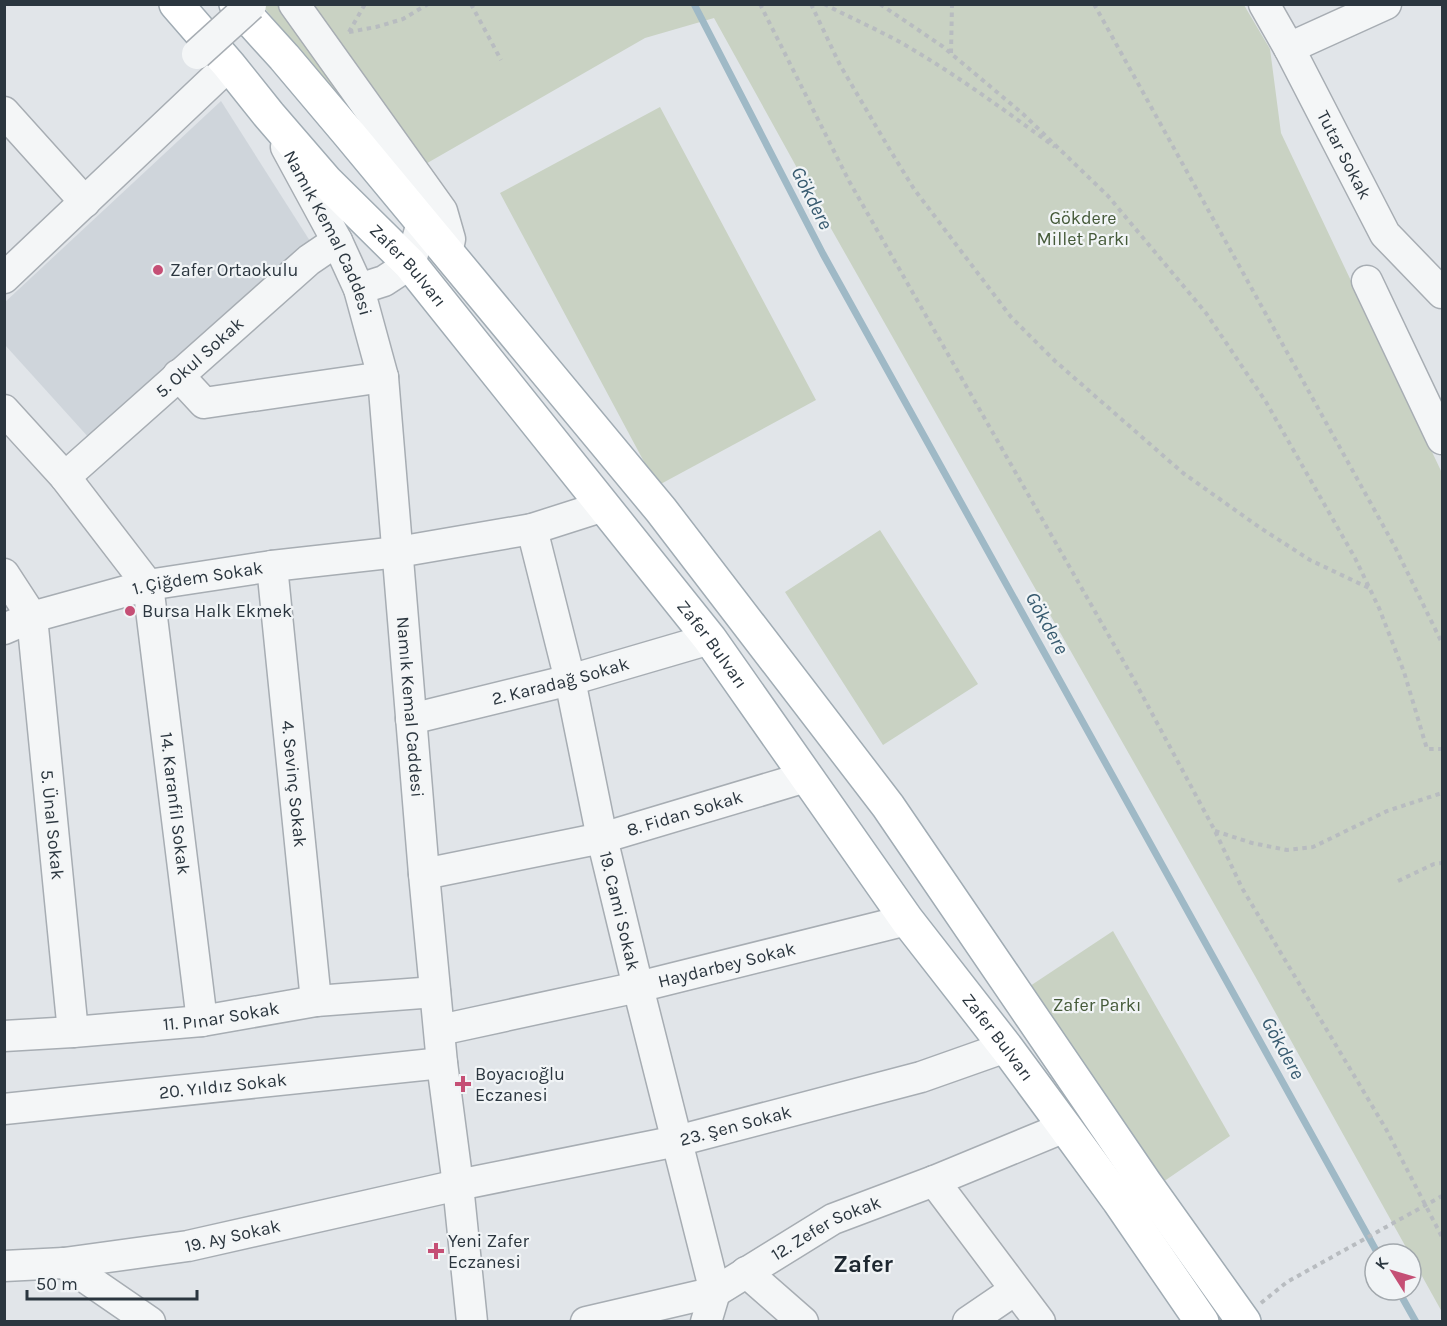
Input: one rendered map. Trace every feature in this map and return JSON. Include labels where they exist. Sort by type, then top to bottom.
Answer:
[{"type":"main road","name":"Zafer Bulvarı","points":[[176,4],[326,182],[410,264],[710,639],[908,920],[1065,1126],[1202,1322]]},
{"type":"main road","name":"Zafer Bulvarı","points":[[236,4],[291,66],[661,510],[888,806],[1145,1183],[1244,1322]]},
{"type":"street","points":[[197,54],[251,4]]},
{"type":"street","points":[[294,4],[338,41],[442,211],[450,240],[447,253]]},
{"type":"street","name":"Tutar Sokak","points":[[1264,4],[1385,234],[1443,292]]},
{"type":"street","points":[[1289,48],[1386,4]]},
{"type":"street","points":[[4,278],[229,65]]},
{"type":"street","points":[[4,112],[85,202]]},
{"type":"street","name":"Namık Kemal Caddesi","points":[[269,115],[337,241],[359,289],[384,377],[424,874],[442,1063],[458,1185],[472,1322]]},
{"type":"street","points":[[359,289],[384,281],[410,264],[422,223]]},
{"type":"street","name":"5. Okul Sokak","points":[[65,477],[309,260],[337,241]]},
{"type":"street","points":[[1367,281],[1443,439]]},
{"type":"street","points":[[178,375],[204,403],[384,377]]},
{"type":"street","points":[[4,410],[65,477],[148,585]]},
{"type":"street","name":"1. Çiğdem Sokak","points":[[4,629],[32,617],[148,585],[272,566],[398,552],[532,529],[604,506]]},
{"type":"street","name":"19. Cami Sokak","points":[[532,529],[570,680],[602,838],[714,1292]]},
{"type":"street","name":"4. Sevinç Sokak","points":[[272,566],[316,1001]]},
{"type":"street","points":[[4,574],[32,617]]},
{"type":"street","name":"14. Karanfil Sokak","points":[[148,585],[202,1022]]},
{"type":"street","name":"5. Ünal Sokak","points":[[32,617],[74,1032]]},
{"type":"street","name":"2. Karadağ Sokak","points":[[411,719],[570,680],[710,639]]},
{"type":"street","name":"8. Fidan Sokak","points":[[424,874],[602,838],[806,777]]},
{"type":"street","name":"Haydarbey Sokak","points":[[440,1030],[638,987],[908,920]]},
{"type":"street","name":"11. Pınar Sokak","points":[[4,1036],[202,1022],[316,1001],[435,992]]},
{"type":"street","name":"23. Şen Sokak","points":[[458,1185],[677,1141],[921,1077],[1006,1047]]},
{"type":"street","name":"20. Yıldız Sokak","points":[[4,1109],[442,1063]]},
{"type":"street","name":"12. Zefer Sokak","points":[[586,1322],[714,1292],[833,1219],[934,1181],[1065,1126]]},
{"type":"street","points":[[934,1181],[1040,1322]]},
{"type":"street","name":"19. Ay Sokak","points":[[4,1266],[64,1263],[188,1246],[458,1185]]},
{"type":"street","points":[[64,1263],[150,1322]]},
{"type":"street","points":[[746,1272],[803,1322]]},
{"type":"street","points":[[968,1322],[1015,1290]]},
{"type":"street","points":[[706,1322],[714,1292]]},
{"type":"path","points":[[338,41],[366,4]]},
{"type":"path","points":[[338,41],[403,19],[428,4]]},
{"type":"path","points":[[471,4],[501,60]]},
{"type":"path","points":[[760,4],[849,181],[1128,668],[1215,831],[1242,888],[1386,1129],[1443,1237]]},
{"type":"path","points":[[811,4],[840,65],[914,189],[1011,317],[1054,361],[1183,473],[1310,560],[1370,589]]},
{"type":"path","points":[[824,4],[898,42],[931,62],[1014,117],[1067,156]]},
{"type":"path","points":[[880,4],[942,46],[1023,114],[1108,196],[1206,313],[1266,402],[1355,558],[1379,608],[1404,672],[1427,749],[1443,749]]},
{"type":"path","points":[[951,54],[952,4]]},
{"type":"path","points":[[1094,4],[1395,547],[1443,643]]},
{"type":"path","points":[[1215,831],[1252,843],[1287,850],[1312,847],[1387,811],[1443,793]]},
{"type":"path","points":[[1398,881],[1434,864],[1443,863]]},
{"type":"path","points":[[1287,1282],[1443,1196]]},
{"type":"shaded area","name":"Zafer Ortaokulu","points":[[221,101],[310,241],[90,439],[5,345],[4,303]]},
{"type":"green space","name":"Gökdere Millet Parkı","points":[[262,5],[1244,5],[1270,49],[1281,133],[1442,473],[1442,1312],[1423,1278],[1423,1242],[1403,1242],[714,18],[645,38],[403,177]]},
{"type":"green space","points":[[660,107],[816,400],[657,486],[500,193]]},
{"type":"green space","points":[[880,530],[978,684],[883,745],[785,592]]},
{"type":"green space","name":"Zafer Parkı","points":[[1113,931],[1230,1136],[1160,1184],[1024,990]]},
{"type":"waterway","name":"Gökdere","points":[[694,4],[823,254],[1371,1242]]},
{"type":"waterway","name":"Gökdere","points":[[1405,1302],[1416,1322]]},
{"type":"place","name":"Zafer Ortaokulu","points":[[158,270]]},
{"type":"place","name":"Bursa Halk Ekmek","points":[[130,611]]},
{"type":"place","name":"Boyacıoğlu Eczanesi","points":[[463,1084]]},
{"type":"place","name":"Yeni Zafer Eczanesi","points":[[436,1251]]},
{"type":"district","name":"Zafer","points":[[863,1264]]}]
